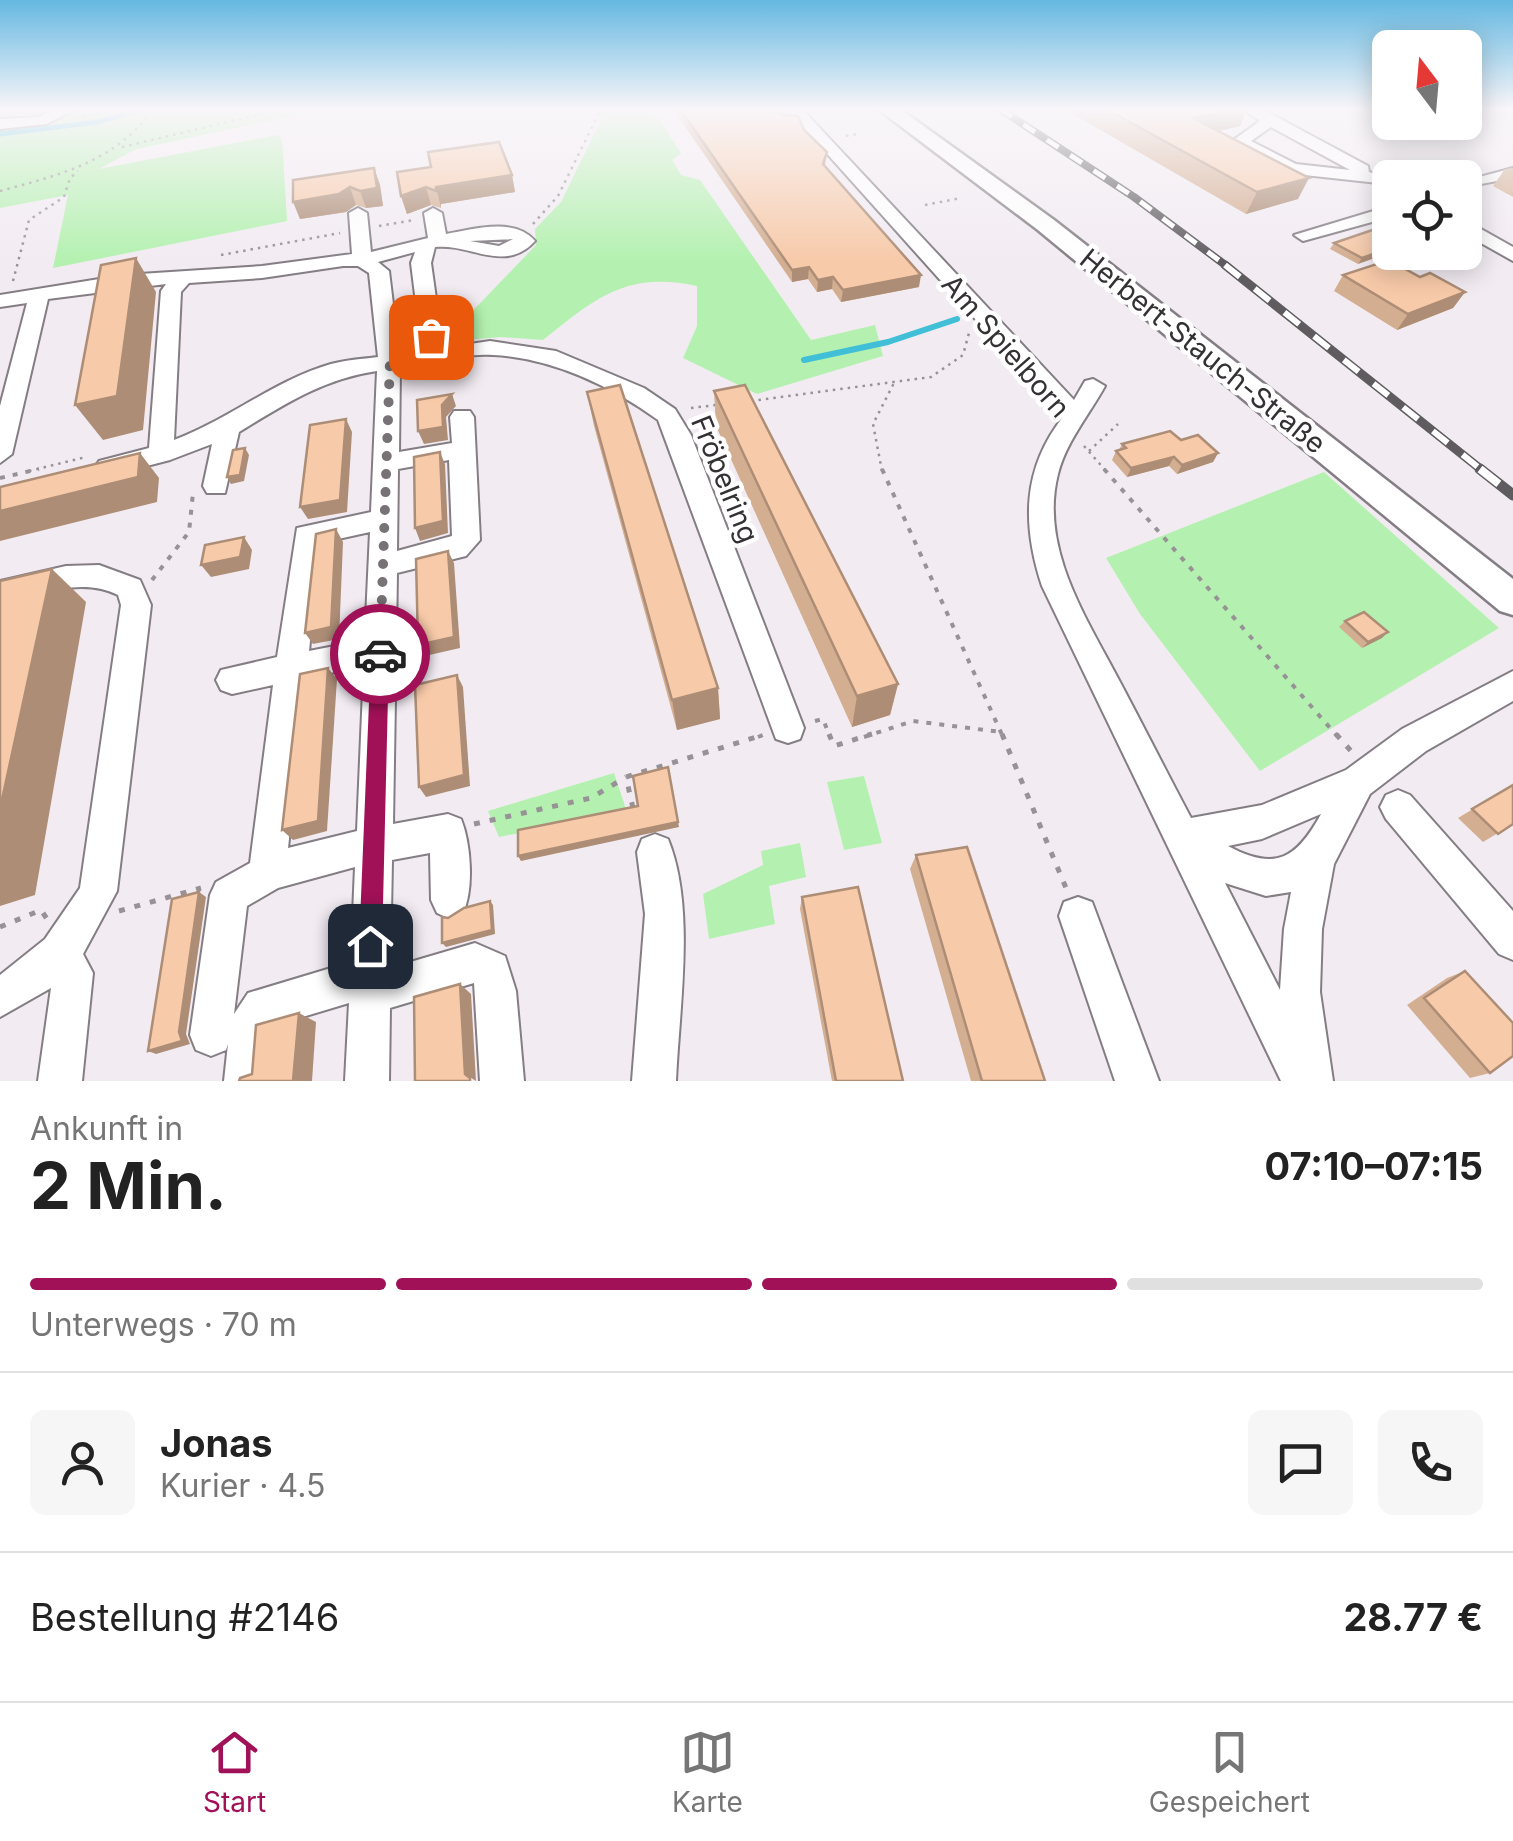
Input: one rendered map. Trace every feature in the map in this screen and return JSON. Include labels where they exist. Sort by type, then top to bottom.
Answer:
[{"type":"main road","name":"Herbert-Stauch-Straße","points":[[956,159],[1046,225],[1513,600]]},
{"type":"main road","name":"Herbert-Stauch-Straße","points":[[978,159],[1063,220],[1513,570]]},
{"type":"street","name":"Am Spielborn","points":[[839,159],[1072,422],[1048,461],[1038,508],[1043,552],[1056,586],[1181,838],[1308,1081]]},
{"type":"street","points":[[1275,159],[1292,169],[1372,180]]},
{"type":"street","points":[[1342,159],[1372,176]]},
{"type":"street","points":[[1482,179],[1513,173]]},
{"type":"street","points":[[433,215],[439,243]]},
{"type":"street","points":[[1303,235],[1372,216]]},
{"type":"street","points":[[4,300],[185,275],[240,274],[360,234],[439,243],[516,233]]},
{"type":"street","points":[[360,234],[380,271],[390,360],[367,1081]]},
{"type":"street","points":[[1482,237],[1513,256]]},
{"type":"street","points":[[433,353],[421,263],[439,243]]},
{"type":"street","points":[[161,454],[171,291],[185,275]]},
{"type":"street","points":[[0,454],[39,294]]},
{"type":"street","name":"Fröbelring","points":[[90,472],[161,454],[227,429],[319,375],[433,353],[490,348],[548,356],[636,393],[668,415],[679,435],[788,728]]},
{"type":"street","points":[[1072,422],[1094,386]]},
{"type":"street","points":[[383,565],[456,550],[466,540],[462,417]]},
{"type":"street","points":[[216,486],[227,429]]},
{"type":"street","points":[[386,463],[453,450],[461,454]]},
{"type":"street","points":[[267,874],[307,535],[384,520]]},
{"type":"street","points":[[0,593],[65,577],[102,576],[130,588],[136,599],[98,891],[88,914],[62,949],[19,988],[0,997]]},
{"type":"street","points":[[232,680],[380,650]]},
{"type":"street","points":[[1181,838],[1262,822],[1364,777],[1414,740],[1511,686]]},
{"type":"street","points":[[1308,1081],[1300,992],[1303,930],[1316,860],[1364,777]]},
{"type":"street","points":[[1398,806],[1513,940]]},
{"type":"street","points":[[211,1035],[229,895],[250,880],[374,846],[448,832],[450,900]]},
{"type":"street","points":[[1181,838],[1221,863],[1250,874],[1280,878],[1316,860]]},
{"type":"street","points":[[654,1081],[664,914],[655,852]]},
{"type":"street","points":[[1078,916],[1136,1081]]},
{"type":"street","points":[[60,1081],[73,973],[62,949]]},
{"type":"street","points":[[246,1081],[252,1024],[263,1008],[475,963],[490,970],[496,991],[502,1081]]},
{"type":"path","points":[[4,300],[29,220],[64,198],[70,178],[96,159]]},
{"type":"path","points":[[516,233],[539,220],[558,196],[576,159]]},
{"type":"path","points":[[0,190],[81,168]]},
{"type":"path","points":[[925,204],[961,198]]},
{"type":"path","points":[[216,256],[360,234],[433,215]]},
{"type":"path","points":[[738,402],[931,377],[955,365],[969,347],[968,302]]},
{"type":"path","points":[[894,383],[872,424],[883,475],[1001,732],[1078,916]]},
{"type":"path","points":[[668,415],[718,405]]},
{"type":"path","points":[[1072,422],[1088,451],[1364,777]]},
{"type":"path","points":[[1088,451],[1118,424]]},
{"type":"path","points":[[136,599],[189,532],[197,441]]},
{"type":"path","points":[[448,832],[591,798],[626,777]]},
{"type":"path","points":[[147,903],[188,892]]},
{"type":"path","points":[[0,927],[41,910],[62,949]]},
{"type":"green space","points":[[0,159],[117,159],[99,169],[149,159],[283,159],[287,221],[53,268],[68,195],[0,208]]},
{"type":"green space","points":[[582,159],[673,159],[681,175],[700,180],[811,340],[875,325],[883,356],[757,394],[683,358],[697,326],[697,286],[672,282],[631,285],[613,292],[543,340],[501,337],[443,342],[536,245],[535,229],[561,202]]},
{"type":"green space","points":[[1324,472],[1499,628],[1260,771],[1140,614],[1106,558]]},
{"type":"green space","points":[[614,773],[627,812],[499,837],[488,811]]},
{"type":"green space","points":[[864,776],[882,843],[844,850],[827,782]]},
{"type":"green space","points":[[800,843],[806,877],[769,886],[775,924],[709,939],[703,894],[763,865],[761,851]]},
{"type":"building","points":[[429,159],[506,159],[512,175],[436,187],[436,191],[426,187],[401,196],[397,172],[431,167]]},
{"type":"building","points":[[715,159],[825,159],[823,164],[921,275],[843,290],[833,277],[818,280],[809,267],[792,270]]},
{"type":"building","points":[[1198,159],[1273,159],[1309,178],[1257,192]]},
{"type":"building","points":[[374,168],[377,188],[360,191],[350,187],[339,194],[293,202],[293,180]]},
{"type":"building","points":[[1372,230],[1372,254],[1362,258],[1334,243]]},
{"type":"building","points":[[136,258],[117,396],[75,405],[101,265]]},
{"type":"building","points":[[1372,266],[1372,270],[1407,270],[1420,277],[1430,273],[1465,292],[1408,314],[1343,275]]},
{"type":"building","points":[[620,385],[718,688],[672,700],[587,392]]},
{"type":"building","points":[[745,385],[898,684],[857,696],[714,391]]},
{"type":"building","points":[[452,394],[442,405],[443,427],[418,431],[417,400]]},
{"type":"building","points":[[346,419],[340,500],[300,507],[310,425]]},
{"type":"building","points":[[1170,431],[1181,440],[1198,435],[1218,453],[1182,465],[1174,457],[1131,468],[1116,451],[1126,448],[1122,444]]},
{"type":"building","points":[[245,448],[240,475],[227,477],[233,450]]},
{"type":"building","points":[[440,452],[443,521],[415,528],[414,457]]},
{"type":"building","points":[[140,453],[138,477],[0,511],[0,487]]},
{"type":"building","points":[[336,529],[331,627],[305,633],[316,534]]},
{"type":"building","points":[[244,537],[240,557],[201,565],[205,545]]},
{"type":"building","points":[[448,551],[454,637],[418,645],[416,559]]},
{"type":"building","points":[[52,569],[0,809],[0,581]]},
{"type":"building","points":[[1364,612],[1388,632],[1368,642],[1345,621]]},
{"type":"building","points":[[328,668],[318,821],[282,830],[300,674]]},
{"type":"building","points":[[457,675],[464,775],[419,787],[415,685]]},
{"type":"building","points":[[668,767],[678,822],[518,856],[518,830],[638,806],[633,776]]},
{"type":"building","points":[[1513,785],[1513,824],[1498,834],[1472,809]]},
{"type":"building","points":[[967,847],[1045,1081],[982,1081],[916,855]]},
{"type":"building","points":[[858,887],[903,1081],[836,1081],[802,897]]},
{"type":"building","points":[[199,892],[179,1032],[182,1041],[148,1051],[172,899]]},
{"type":"building","points":[[490,901],[492,930],[442,943],[442,917]]},
{"type":"building","points":[[1465,971],[1513,1023],[1513,1056],[1490,1073],[1424,998]]},
{"type":"building","points":[[460,984],[465,1074],[470,1081],[415,1081],[414,997]]},
{"type":"building","points":[[299,1013],[293,1081],[239,1081],[252,1074],[256,1025]]},
{"type":"waterway","points":[[804,360],[888,342],[957,319]]},
{"type":"railway","points":[[1077,159],[1228,267]]},
{"type":"railway","points":[[1225,265],[1483,471]]},
{"type":"railway","points":[[1480,469],[1513,495]]},
{"type":"way so far","points":[[380,654],[390,360],[433,353],[431,337]]},
{"type":"route","points":[[370,946],[380,654]]}]
